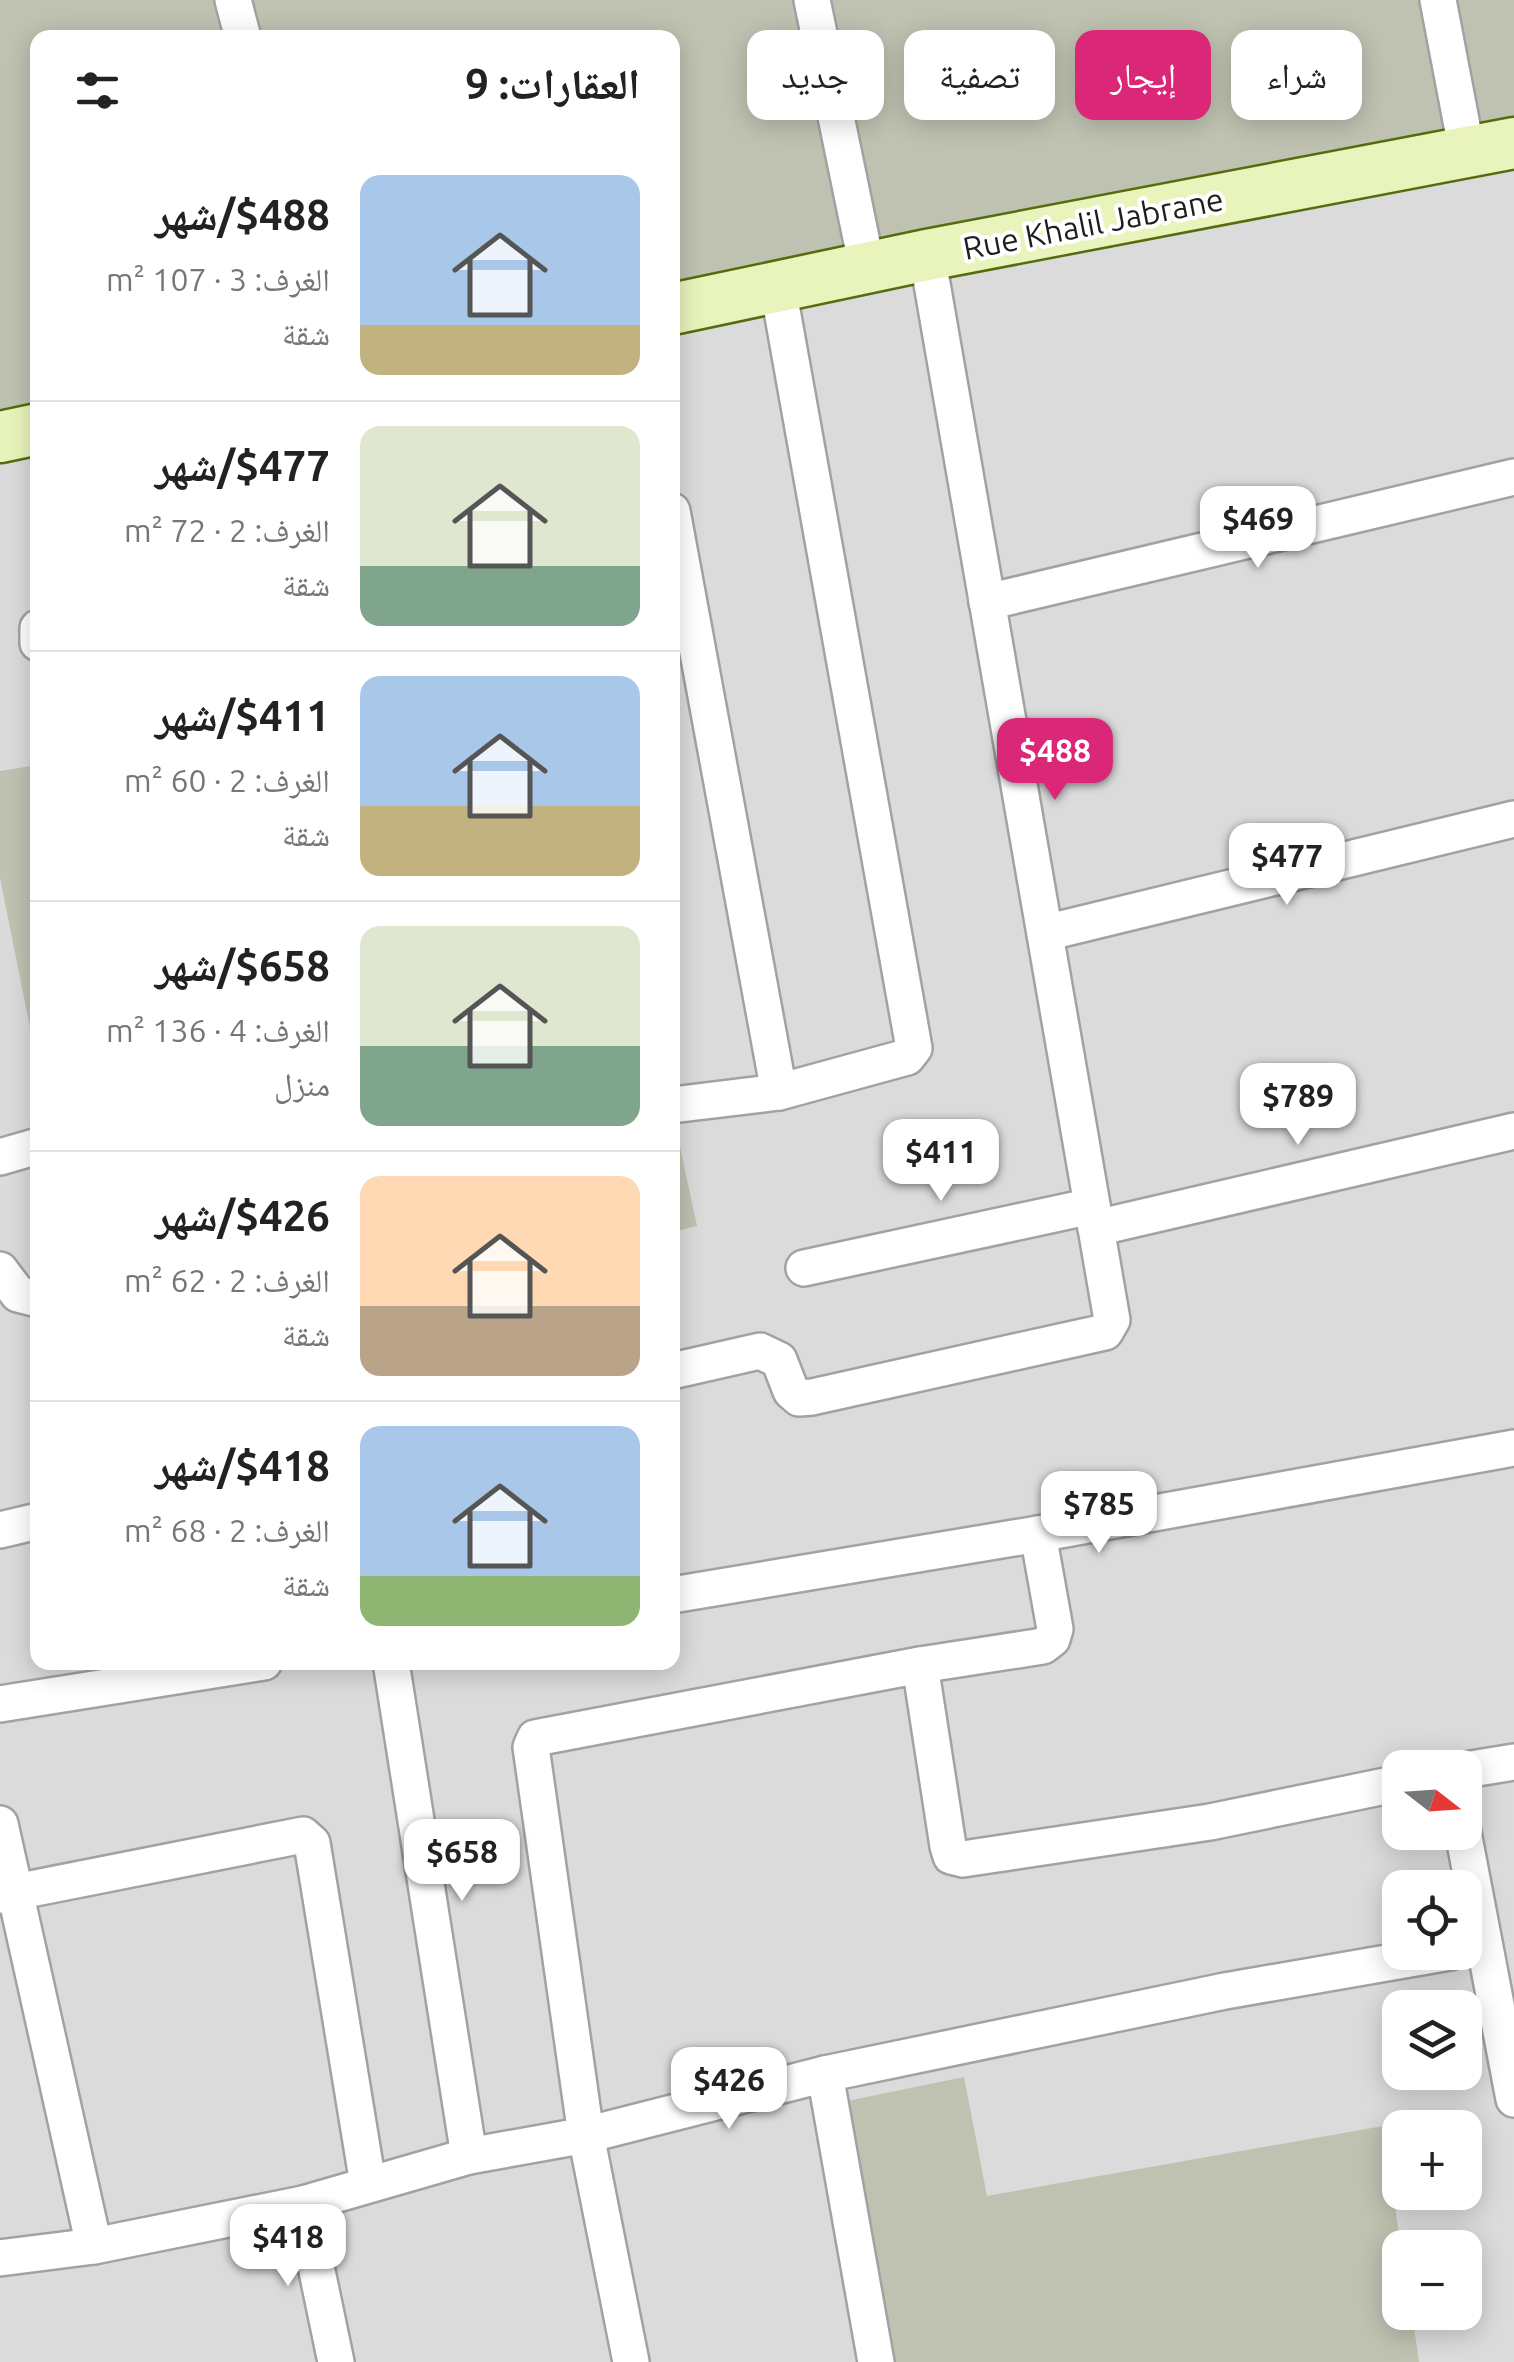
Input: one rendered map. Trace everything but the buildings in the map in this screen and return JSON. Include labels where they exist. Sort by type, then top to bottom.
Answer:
[{"type":"street","points":[[233,0],[241,30]]},
{"type":"street","points":[[812,0],[867,266]]},
{"type":"street","points":[[1438,0],[1490,147]]},
{"type":"street","name":"Rue Khalil Jabrane","points":[[680,306],[867,266],[1490,147]]},
{"type":"street","points":[[680,1369],[760,1350],[779,1360],[799,1398],[812,1397],[1105,1332],[1112,1320],[927,255]]},
{"type":"street","points":[[680,1105],[779,1092],[907,1057],[914,1048],[778,288]]},
{"type":"street","points":[[0,437],[30,431]]},
{"type":"street","points":[[987,602],[1514,476]]},
{"type":"street","points":[[680,554],[779,1092]]},
{"type":"street","points":[[1045,933],[1514,819]]},
{"type":"street","points":[[804,1268],[1094,1217],[1514,1131]]},
{"type":"street","points":[[0,1157],[30,1148]]},
{"type":"street","points":[[0,1270],[18,1294],[30,1297]]},
{"type":"street","points":[[680,1594],[1514,1448]]},
{"type":"street","points":[[0,1530],[30,1523]]},
{"type":"street","points":[[631,2362],[586,2135],[530,1747],[534,1738],[920,1665],[1043,1646],[1052,1639],[1055,1629],[1038,1534]]},
{"type":"street","points":[[920,1665],[948,1846],[951,1856],[963,1860],[1210,1822],[1382,1787]]},
{"type":"street","points":[[0,1704],[214,1670]]},
{"type":"street","points":[[392,1670],[469,2156]]},
{"type":"street","points":[[1482,1767],[1514,1762]]},
{"type":"street","points":[[0,1824],[7,1893],[94,2246]]},
{"type":"street","points":[[7,1893],[308,1838],[312,1842],[368,2184]]},
{"type":"street","points":[[1467,1850],[1514,2099]]},
{"type":"street","points":[[0,2258],[94,2246],[303,2204],[469,2156],[586,2135],[825,2074],[1225,1991],[1382,1964]]},
{"type":"street","points":[[825,2074],[876,2362]]},
{"type":"street","points":[[303,2204],[336,2362]]},
{"type":"shaded area","points":[[0,0],[1514,0],[1514,2362],[0,2362]]},
{"type":"shaded area","points":[[0,0],[1514,0],[1514,126],[680,295],[680,30],[30,30],[30,426],[0,432]]},
{"type":"shaded area","points":[[30,766],[30,1027],[0,878],[0,771]]},
{"type":"shaded area","points":[[680,1147],[697,1226],[680,1230]]},
{"type":"shaded area","points":[[964,2077],[987,2196],[1382,2126],[1382,2210],[1395,2210],[1398,2230],[1382,2230],[1382,2330],[1414,2330],[1419,2362],[895,2362],[847,2101]]}]
